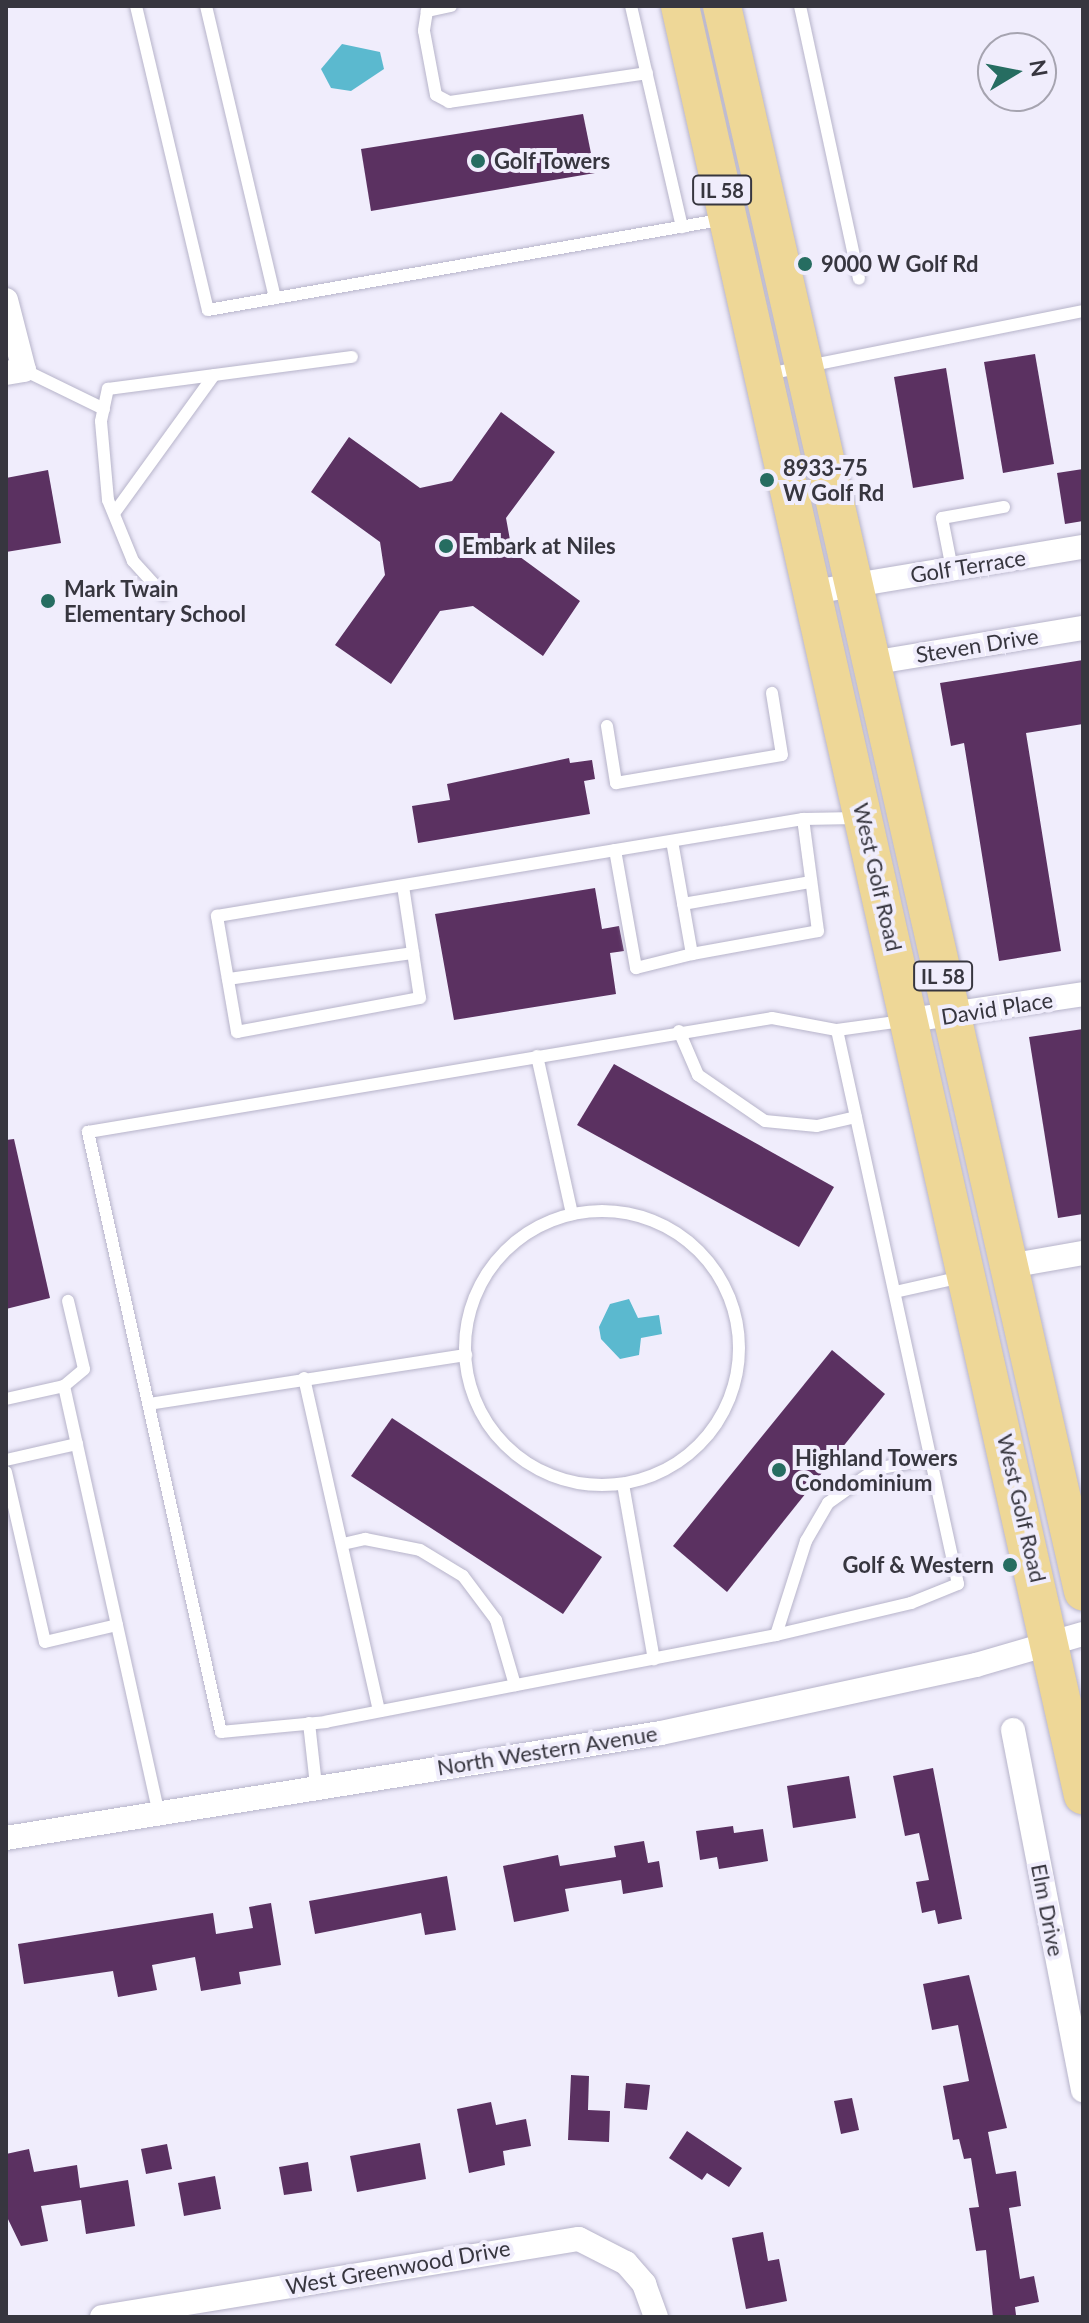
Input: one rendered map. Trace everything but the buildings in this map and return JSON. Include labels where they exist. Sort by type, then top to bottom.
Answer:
[{"type":"main road","name":"West Golf Road","points":[[680,6],[968,1276],[1067,1639],[1083,1795]]},
{"type":"main road","name":"West Golf Road","points":[[722,6],[1083,1591]]},
{"type":"street","points":[[6,300],[15,371]]},
{"type":"street","name":"Golf Terrace","points":[[813,592],[1083,547]]},
{"type":"street","name":"Steven Drive","points":[[871,663],[1083,628]]},
{"type":"street","name":"David Place","points":[[910,1020],[952,1017],[1083,994]]},
{"type":"street","points":[[1009,1266],[1083,1253]]},
{"type":"street","name":"North Western Avenue","points":[[6,1838],[316,1785],[661,1733],[1067,1639]]},
{"type":"street","name":"Elm Drive","points":[[1013,1730],[1083,2090]]},
{"type":"street","name":"West Greenwood Drive","points":[[102,2317],[579,2239],[626,2263],[644,2284],[656,2317]]},
{"type":"lane","points":[[136,6],[208,310],[728,218]]},
{"type":"lane","points":[[206,6],[275,298]]},
{"type":"lane","points":[[451,6],[427,11],[424,31],[436,95],[449,102],[647,73]]},
{"type":"lane","points":[[631,6],[682,227]]},
{"type":"lane","points":[[800,6],[859,279]]},
{"type":"lane","points":[[763,375],[1083,311]]},
{"type":"lane","points":[[163,594],[133,561],[108,500],[104,409],[108,389],[352,357]]},
{"type":"lane","points":[[15,371],[104,409]]},
{"type":"lane","points":[[115,512],[214,375]]},
{"type":"lane","points":[[952,569],[942,518],[1004,507]]},
{"type":"lane","points":[[607,726],[616,783],[782,755],[772,693]]},
{"type":"lane","points":[[403,886],[420,998],[237,1032],[217,916],[803,819],[864,816]]},
{"type":"lane","points":[[615,850],[636,968],[692,954],[818,931],[803,819]]},
{"type":"lane","points":[[672,841],[692,954]]},
{"type":"lane","points":[[683,904],[811,882]]},
{"type":"lane","points":[[228,979],[413,953]]},
{"type":"lane","points":[[837,1030],[958,1584],[911,1603],[776,1635],[379,1711],[309,1723],[221,1732],[88,1132],[679,1031],[772,1018],[837,1030],[910,1020]]},
{"type":"lane","points":[[679,1031],[698,1075],[765,1121],[817,1126],[856,1117]]},
{"type":"lane","points":[[537,1056],[572,1214]]},
{"type":"lane","points":[[615,1211],[658,1222],[695,1246],[723,1281],[738,1322],[739,1367],[726,1409],[701,1445],[677,1462],[623,1484],[577,1484],[535,1468],[499,1439],[475,1400],[466,1355],[478,1289],[510,1242],[572,1214],[615,1211]]},
{"type":"lane","points":[[895,1292],[968,1276]]},
{"type":"lane","points":[[6,1399],[64,1386],[84,1369],[68,1301]]},
{"type":"lane","points":[[149,1404],[466,1355]]},
{"type":"lane","points":[[304,1378],[379,1711]]},
{"type":"lane","points":[[64,1386],[158,1811]]},
{"type":"lane","points":[[6,1460],[77,1444]]},
{"type":"lane","points":[[776,1635],[806,1541],[828,1503],[876,1469],[932,1458]]},
{"type":"lane","points":[[6,1472],[45,1642],[117,1625]]},
{"type":"lane","points":[[623,1484],[654,1659]]},
{"type":"lane","points":[[343,1544],[365,1539],[420,1550],[463,1576],[496,1620],[515,1685]]},
{"type":"lane","points":[[309,1723],[316,1785]]},
{"type":"water","points":[[342,44],[380,52],[384,69],[351,91],[331,88],[321,69]]},
{"type":"water","points":[[629,1299],[638,1318],[659,1315],[662,1334],[641,1338],[639,1355],[620,1359],[601,1339],[599,1327],[610,1304]]},
{"type":"place","name":"Golf Towers","points":[[478,161]]},
{"type":"place","name":"9000 W Golf Rd","points":[[805,264]]},
{"type":"place","name":"8933-75 W Golf Rd","points":[[767,480]]},
{"type":"place","name":"Embark at Niles","points":[[446,546]]},
{"type":"place","name":"Mark Twain Elementary School","points":[[48,601]]},
{"type":"place","name":"Highland Towers Condominium","points":[[779,1470]]},
{"type":"place","name":"Golf & Western","points":[[1010,1565]]}]
